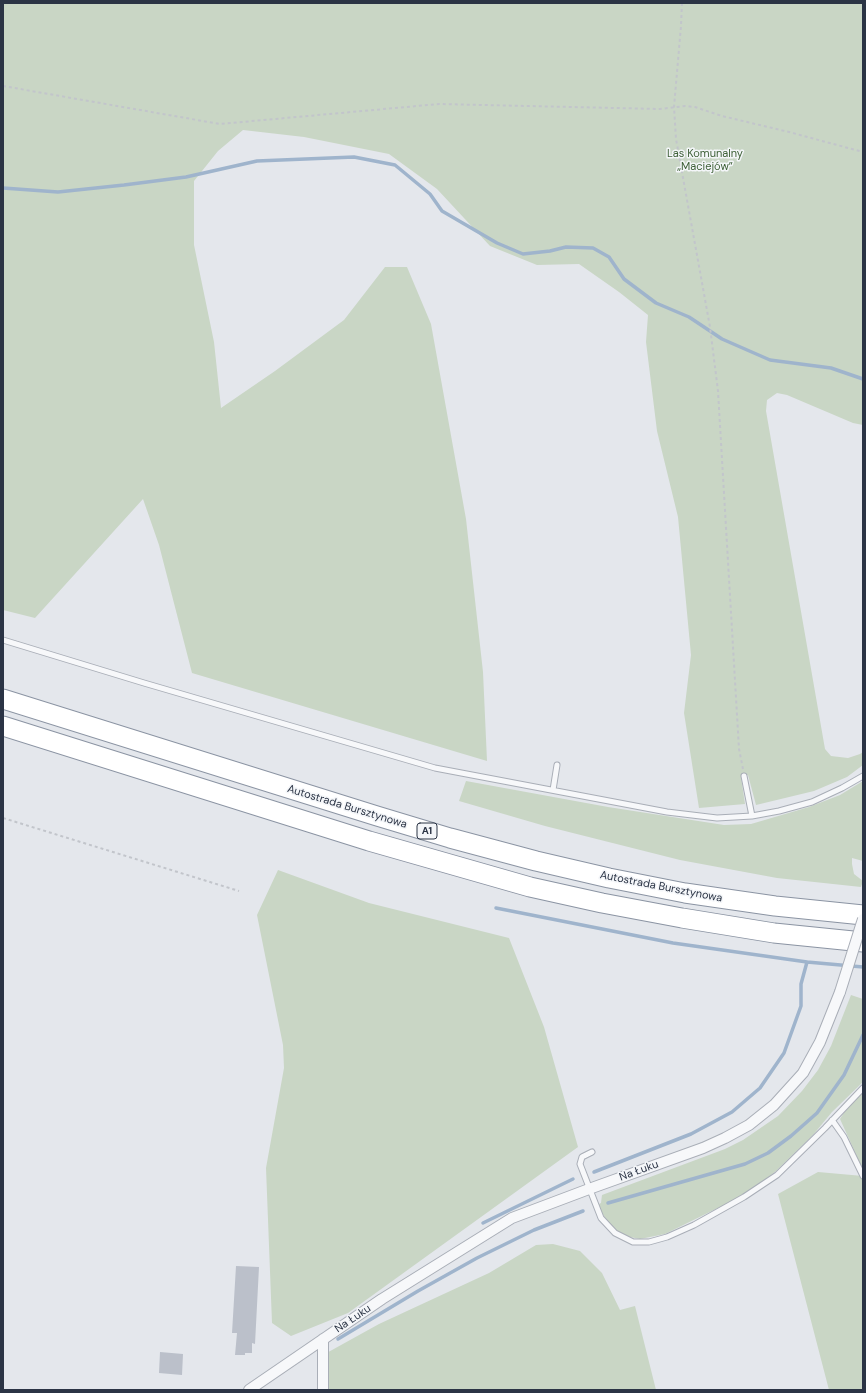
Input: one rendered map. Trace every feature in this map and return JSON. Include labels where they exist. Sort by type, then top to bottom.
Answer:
[{"type":"highway","name":"Autostrada Bursztynowa","points":[[3,698],[370,814],[450,838],[536,861],[609,878],[685,893],[775,906],[863,915]]},
{"type":"highway","name":"A1","points":[[3,726],[369,841],[530,887],[602,903],[682,918],[774,933],[863,942]]},
{"type":"street","name":"Na Łuku","points":[[250,1390],[322,1339],[394,1291],[512,1218],[703,1148],[743,1128],[766,1112],[790,1089],[811,1060],[829,1022],[863,919]]},
{"type":"street","name":"Na Łuku","points":[[322,1339],[323,1390]]},
{"type":"lane","points":[[3,640],[435,768],[667,812],[717,818],[752,816],[780,811],[812,802],[863,776]]},
{"type":"lane","points":[[553,790],[557,765]]},
{"type":"lane","points":[[744,776],[752,816]]},
{"type":"lane","points":[[592,1152],[582,1157],[580,1164],[601,1218],[615,1233],[633,1242],[649,1242],[661,1239],[694,1225],[744,1197],[777,1175],[863,1088]]},
{"type":"lane","points":[[832,1120],[844,1137],[863,1176]]},
{"type":"path","points":[[682,3],[682,26],[674,107],[676,139],[710,327],[718,391],[739,749],[744,776]]},
{"type":"path","points":[[3,86],[220,124],[439,104],[660,109],[685,106],[696,107],[722,116],[790,132],[863,152]]},
{"type":"path","points":[[3,818],[239,892]]},
{"type":"green space","name":"Las Komunalny „Maciejów”","points":[[3,3],[863,3],[863,425],[853,423],[787,395],[777,393],[767,400],[766,411],[825,749],[831,756],[848,758],[863,752],[863,765],[847,777],[814,791],[756,805],[748,775],[741,777],[745,804],[699,808],[684,713],[691,655],[678,517],[657,431],[646,342],[648,315],[619,292],[579,264],[537,265],[490,246],[437,189],[389,154],[304,137],[243,130],[218,151],[194,181],[194,245],[214,342],[221,408],[275,371],[344,320],[385,267],[407,267],[431,324],[466,519],[483,672],[487,761],[192,673],[159,545],[143,499],[35,618],[3,610]]},
{"type":"green space","points":[[466,781],[608,807],[724,825],[751,824],[809,807],[840,795],[863,781],[863,861],[852,858],[852,864],[854,874],[863,881],[861,887],[777,878],[680,860],[545,826],[459,801]]},
{"type":"green space","points":[[278,870],[369,903],[509,938],[544,1027],[578,1147],[348,1313],[291,1336],[272,1323],[266,1168],[284,1068],[283,1045],[257,915]]},
{"type":"green space","points":[[851,995],[863,999],[863,1082],[832,1112],[813,1135],[776,1171],[756,1187],[724,1205],[665,1234],[640,1239],[630,1237],[618,1232],[608,1222],[602,1213],[599,1204],[601,1203],[602,1195],[725,1149],[743,1140],[778,1116],[802,1091],[818,1070],[831,1046]]},
{"type":"green space","points":[[863,1092],[863,1170],[840,1119],[845,1111]]},
{"type":"green space","points":[[818,1172],[863,1176],[863,1390],[829,1390],[778,1194]]},
{"type":"green space","points":[[553,1244],[580,1251],[602,1273],[620,1310],[635,1306],[656,1390],[323,1390],[323,1355],[379,1324],[489,1273],[536,1245]]},
{"type":"building","points":[[236,1266],[259,1267],[255,1344],[252,1343],[252,1353],[245,1353],[245,1355],[235,1355],[237,1333],[232,1333]]},
{"type":"building","points":[[160,1352],[183,1354],[182,1375],[159,1373]]},
{"type":"waterway","points":[[3,188],[58,192],[124,185],[186,177],[257,161],[354,157],[395,165],[430,194],[442,211],[497,243],[523,254],[550,251],[566,247],[593,248],[609,257],[624,279],[656,303],[689,317],[722,339],[770,360],[831,368],[863,379]]},
{"type":"waterway","points":[[496,908],[673,943],[807,962],[863,967]]},
{"type":"waterway","points":[[594,1172],[691,1134],[732,1112],[760,1088],[784,1053],[801,1006],[801,984],[807,962]]},
{"type":"waterway","points":[[608,1203],[745,1164],[768,1153],[791,1136],[817,1113],[844,1075],[863,1035]]},
{"type":"waterway","points":[[483,1223],[573,1179]]},
{"type":"waterway","points":[[338,1339],[477,1258],[534,1230],[583,1211]]}]
